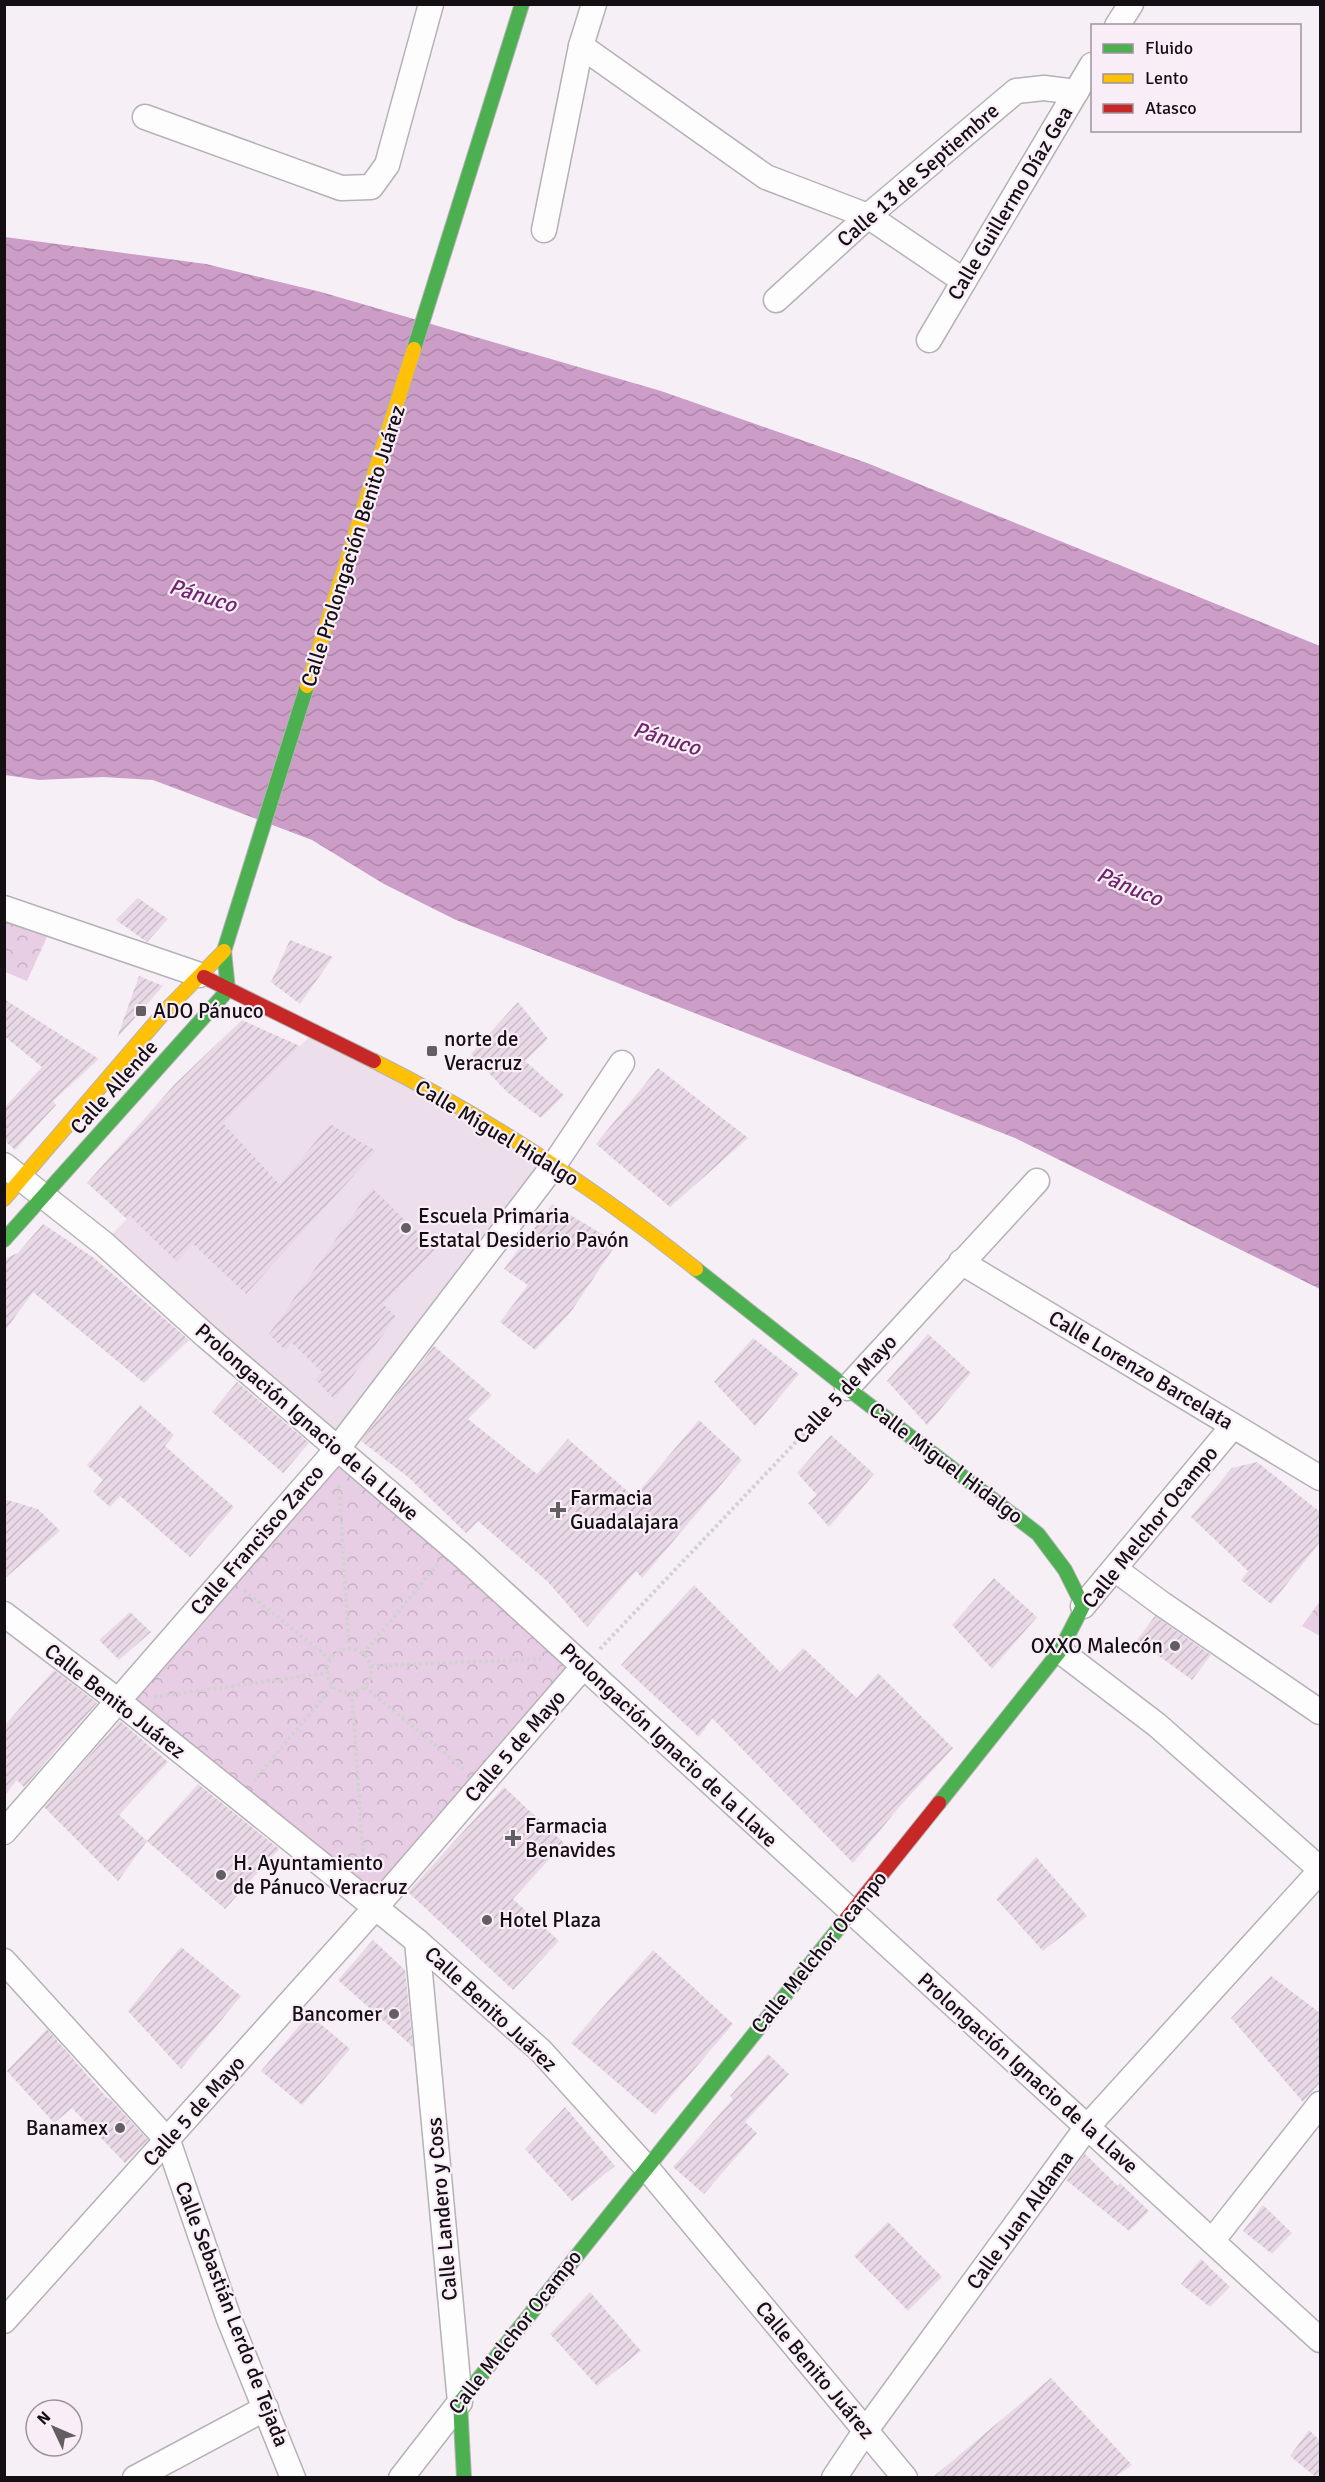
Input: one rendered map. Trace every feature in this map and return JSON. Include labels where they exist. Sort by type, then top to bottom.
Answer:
[{"type":"street","name":"Calle Prolongación Benito Juárez","points":[[244,890],[522,4]]},
{"type":"street","points":[[544,230],[581,46],[594,4]]},
{"type":"street","points":[[145,117],[341,188],[371,187],[387,165],[425,7]]},
{"type":"street","points":[[581,46],[766,177],[868,216],[964,281]]},
{"type":"street","name":"Calle Guillermo Díaz Gea","points":[[929,340],[1091,68]]},
{"type":"street","name":"Calle 13 de Septiembre","points":[[776,300],[868,216],[1017,91],[1044,88],[1076,92]]},
{"type":"street","name":"Calle Allende","points":[[4,1240],[45,1197],[228,990],[224,951],[244,890]]},
{"type":"street","name":"Calle Miguel Hidalgo","points":[[4,908],[200,975],[431,1090],[554,1165],[639,1222],[847,1388],[1038,1534],[1065,1570],[1083,1606]]},
{"type":"street","name":"Calle Allende","points":[[4,1199],[14,1172],[224,951]]},
{"type":"street","name":"Calle Francisco Zarco","points":[[4,1832],[338,1448],[554,1165],[622,1063]]},
{"type":"street","name":"Prolongación Ignacio de la Llave","points":[[14,1172],[104,1243],[206,1336],[463,1556],[1320,2340]]},
{"type":"street","name":"Calle 5 de Mayo","points":[[847,1388],[1037,1181]]},
{"type":"street","name":"Calle Lorenzo Barcelata","points":[[961,1262],[1320,1478]]},
{"type":"street","name":"Calle Melchor Ocampo","points":[[401,2478],[646,2167],[1060,1651],[1083,1606],[1116,1570],[1233,1426]]},
{"type":"street","points":[[1116,1570],[1320,1712]]},
{"type":"street","name":"Calle Benito Juárez","points":[[4,1614],[117,1700],[417,1941],[541,2052],[646,2167],[905,2478]]},
{"type":"street","points":[[1060,1651],[1157,1725],[1320,1870]]},
{"type":"street","name":"Calle 5 de Mayo","points":[[4,2320],[168,2141],[375,1908],[583,1667]]},
{"type":"street","name":"Calle Juan Aldama","points":[[834,2478],[866,2430],[1087,2127],[1320,1870]]},
{"type":"street","name":"Calle Landero y Coss","points":[[417,1941],[460,2402],[464,2478]]},
{"type":"street","name":"Calle Sebastián Lerdo de Tejada","points":[[4,1961],[168,2141],[230,2319],[293,2478]]},
{"type":"street","points":[[1212,2241],[1320,2104]]},
{"type":"street","points":[[135,2478],[266,2408]]},
{"type":"path","name":"Calle 5 de Mayo","points":[[583,1667],[847,1388]]},
{"type":"path","points":[[339,1474],[349,1648]]},
{"type":"path","points":[[363,1654],[439,1563]]},
{"type":"path","points":[[236,1584],[330,1659]]},
{"type":"path","points":[[349,1648],[363,1654],[371,1666],[369,1680],[365,1687],[352,1693],[338,1691],[332,1687],[326,1673],[330,1659],[335,1653],[349,1648]]},
{"type":"path","points":[[371,1666],[551,1659]]},
{"type":"path","points":[[153,1697],[326,1673]]},
{"type":"path","points":[[247,1789],[332,1687]]},
{"type":"path","points":[[365,1687],[466,1770],[458,1779]]},
{"type":"path","points":[[352,1693],[365,1875]]},
{"type":"shaded area","points":[[316,1030],[557,1162],[338,1448],[103,1243]]},
{"type":"green space","points":[[4,919],[47,937],[27,981],[5,972]]},
{"type":"green space","points":[[338,1448],[583,1667],[375,1908],[117,1700]]},
{"type":"green space","points":[[1320,1601],[1320,1636],[1302,1626]]},
{"type":"water","name":"Pánuco","points":[[5,237],[206,264],[321,292],[661,391],[867,463],[1320,646],[1320,1289],[1015,1138],[456,920],[384,884],[312,840],[153,780],[103,777],[39,780],[5,775]]},
{"type":"building","points":[[138,898],[168,919],[147,942],[116,920]]},
{"type":"building","points":[[290,940],[333,957],[300,1004],[271,982]]},
{"type":"building","points":[[139,976],[163,986],[117,1038]]},
{"type":"building","points":[[4,999],[99,1059],[53,1101],[56,1105],[15,1150],[4,1140],[4,1108],[42,1067],[4,1036]]},
{"type":"building","points":[[518,1002],[548,1039],[525,1061],[564,1095],[541,1118],[507,1092],[471,1054]]},
{"type":"building","points":[[242,1020],[300,1046],[223,1123],[280,1185],[330,1124],[376,1151],[246,1294],[193,1244],[177,1262],[130,1216],[127,1219],[87,1183],[176,1083]]},
{"type":"building","points":[[658,1068],[748,1138],[670,1207],[596,1144]]},
{"type":"building","points":[[372,1188],[435,1249],[383,1304],[396,1317],[335,1400],[315,1379],[322,1372],[292,1343],[285,1350],[269,1334]]},
{"type":"building","points":[[552,1204],[617,1243],[570,1313],[535,1350],[500,1322],[528,1285],[504,1269]]},
{"type":"building","points":[[43,1224],[94,1258],[189,1340],[144,1383],[33,1292],[4,1332],[4,1259],[18,1253]]},
{"type":"building","points":[[928,1334],[971,1373],[927,1425],[887,1381]]},
{"type":"building","points":[[753,1338],[799,1374],[755,1426],[714,1382]]},
{"type":"building","points":[[434,1346],[492,1395],[468,1419],[537,1474],[568,1439],[634,1497],[699,1420],[742,1460],[642,1578],[636,1571],[587,1627],[548,1582],[478,1521],[466,1533],[408,1477],[361,1441]]},
{"type":"building","points":[[237,1382],[309,1443],[283,1473],[212,1412]]},
{"type":"building","points":[[140,1405],[174,1435],[165,1446],[234,1507],[190,1557],[120,1496],[110,1507],[93,1492],[103,1480],[87,1465]]},
{"type":"building","points":[[831,1435],[874,1474],[829,1527],[808,1503],[817,1495],[797,1473]]},
{"type":"building","points":[[1257,1462],[1320,1512],[1320,1542],[1271,1604],[1241,1580],[1248,1571],[1191,1517],[1232,1468]]},
{"type":"building","points":[[4,1499],[38,1509],[60,1531],[4,1579]]},
{"type":"building","points":[[994,1578],[1037,1617],[992,1669],[952,1625]]},
{"type":"building","points":[[694,1585],[780,1672],[803,1648],[857,1698],[878,1673],[953,1748],[901,1805],[853,1863],[712,1718],[699,1737],[621,1665]]},
{"type":"building","points":[[130,1612],[151,1632],[119,1660],[99,1640]]},
{"type":"building","name":"OXXO Malecón","points":[[1155,1616],[1211,1655],[1192,1680],[1137,1640]]},
{"type":"building","points":[[54,1670],[97,1703],[24,1787],[17,1780],[4,1796],[4,1726]]},
{"type":"building","points":[[120,1721],[168,1762],[119,1815],[147,1841],[118,1881],[44,1807]]},
{"type":"building","name":"H. Ayuntamiento de Pánuco Veracruz","points":[[198,1784],[279,1849],[225,1909],[147,1841]]},
{"type":"building","name":"Hotel Plaza","points":[[504,1787],[564,1843],[513,1899],[559,1941],[513,1990],[408,1892]]},
{"type":"building","points":[[1036,1857],[1087,1916],[1043,1951],[996,1899]]},
{"type":"building","name":"Bancomer","points":[[373,1940],[405,1970],[413,2047],[338,1980]]},
{"type":"building","points":[[181,1947],[241,1996],[181,2069],[128,2011]]},
{"type":"building","points":[[653,1950],[733,2024],[655,2115],[571,2043]]},
{"type":"building","points":[[1271,1976],[1320,2013],[1320,2083],[1303,2102],[1231,2018]]},
{"type":"building","points":[[309,2014],[350,2049],[302,2105],[261,2071]]},
{"type":"building","points":[[47,2029],[108,2099],[148,2140],[125,2163],[72,2108],[54,2123],[7,2071]]},
{"type":"building","points":[[768,2054],[789,2074],[745,2122],[757,2133],[704,2194],[673,2167],[733,2099],[730,2096]]},
{"type":"building","points":[[565,2107],[615,2166],[572,2201],[525,2149]]},
{"type":"building","points":[[1085,2154],[1118,2186],[1120,2183],[1149,2211],[1129,2231],[1066,2180]]},
{"type":"building","points":[[1263,2205],[1292,2233],[1272,2254],[1243,2231]]},
{"type":"building","points":[[888,2222],[942,2277],[908,2311],[854,2256]]},
{"type":"building","points":[[1201,2259],[1230,2287],[1210,2307],[1181,2284]]},
{"type":"building","points":[[590,2292],[641,2351],[597,2386],[550,2334]]},
{"type":"building","points":[[1051,2378],[1132,2465],[1113,2478],[932,2478]]},
{"type":"building","points":[[1309,2430],[1320,2441],[1320,2478],[1290,2456]]},
{"type":"traffic: fast","points":[[414,349],[522,4]]},
{"type":"traffic: fast","points":[[4,1240],[228,990],[224,951],[307,686]]},
{"type":"traffic: fast","points":[[696,1269],[1038,1534],[1065,1570],[1083,1606],[1060,1651],[939,1803]]},
{"type":"traffic: fast","points":[[464,2478],[460,2402],[846,1919]]},
{"type":"traffic: slow","points":[[307,686],[414,349]]},
{"type":"traffic: slow","points":[[4,1199],[167,1009],[224,951]]},
{"type":"traffic: slow","points":[[374,1061],[458,1106],[540,1156],[620,1211],[696,1269]]},
{"type":"traffic: jam","points":[[204,977],[374,1061]]},
{"type":"traffic: jam","points":[[846,1919],[939,1803]]},
{"type":"place","name":"ADO Pánuco","points":[[141,1011]]},
{"type":"place","name":"norte de Veracruz","points":[[432,1051]]},
{"type":"place","name":"Escuela Primaria Estatal Desiderio Pavón","points":[[406,1228]]},
{"type":"place","name":"Farmacia Guadalajara","points":[[558,1510]]},
{"type":"place","name":"OXXO Malecón","points":[[1175,1646]]},
{"type":"place","name":"Farmacia Benavides","points":[[513,1838]]},
{"type":"place","name":"H. Ayuntamiento de Pánuco Veracruz","points":[[221,1875]]},
{"type":"place","name":"Hotel Plaza","points":[[487,1920]]},
{"type":"place","name":"Bancomer","points":[[394,2014]]},
{"type":"place","name":"Banamex","points":[[120,2128]]}]
